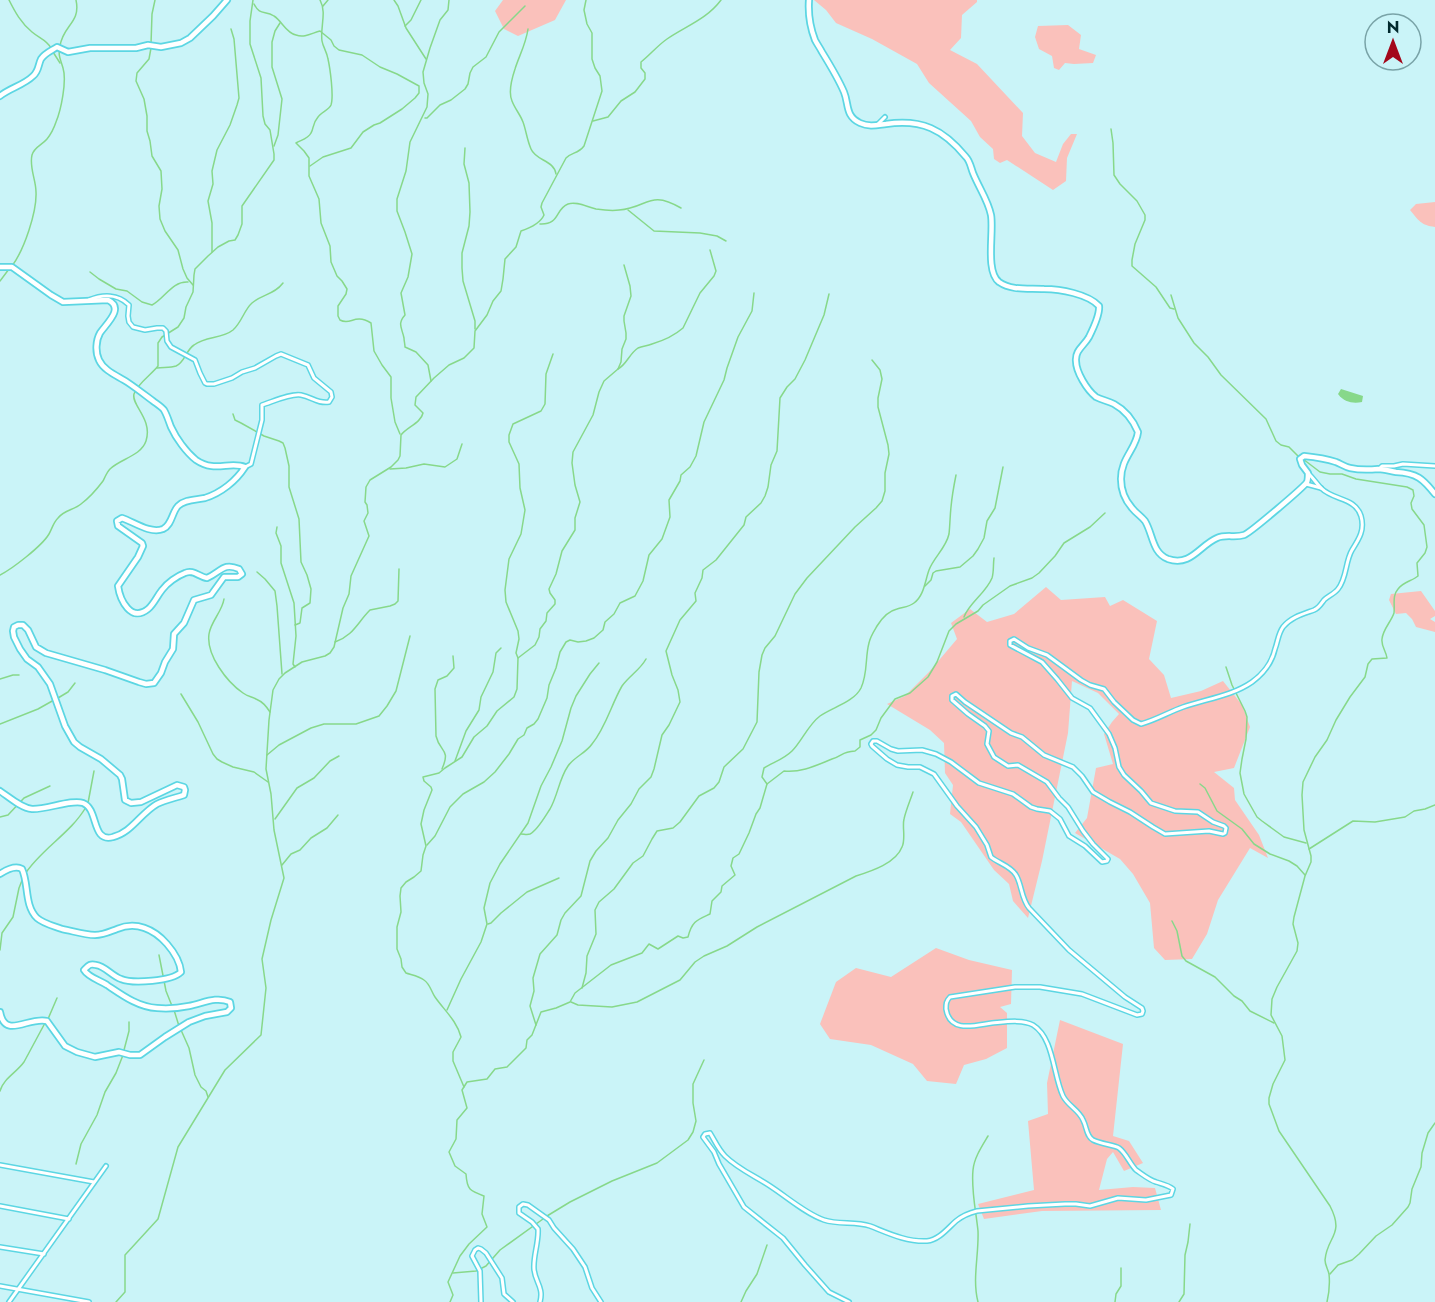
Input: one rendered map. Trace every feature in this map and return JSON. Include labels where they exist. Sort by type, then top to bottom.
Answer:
[{"type":"street","points":[[0,96],[32,77],[37,72],[45,54],[57,47],[68,52],[90,48],[136,48],[148,45],[161,47],[181,43],[190,38],[227,0]]},
{"type":"street","points":[[809,0],[808,17],[815,41],[833,70],[852,118],[869,126],[907,122],[929,126],[950,141],[968,159],[987,199],[992,227],[992,269],[996,278],[1015,288],[1063,291],[1090,299],[1099,306],[1100,312],[1090,335],[1078,350],[1077,367],[1092,393],[1100,399],[1113,403],[1130,417],[1138,432],[1122,471],[1122,486],[1127,501],[1133,510],[1144,519],[1156,549],[1161,554],[1175,560],[1188,558],[1195,556],[1215,539],[1246,535],[1292,498],[1306,484],[1308,473]]},
{"type":"street","points":[[877,126],[885,117]]},
{"type":"street","points":[[0,267],[12,267],[63,302],[108,300],[115,305],[113,317],[96,343],[99,360],[105,368],[164,410],[175,434],[195,459],[218,467],[239,464],[245,467]]},
{"type":"street","points":[[0,791],[33,809],[81,802],[88,806],[99,834],[105,838],[117,836],[130,828],[157,804],[184,795],[184,787],[177,785],[141,802],[131,803],[125,800],[120,775],[101,759],[74,742],[65,726],[50,684],[38,667],[27,659],[20,649],[14,637],[14,627],[18,625],[28,630],[36,647],[46,653],[146,684],[154,683],[173,649],[174,634],[184,623],[194,600],[211,595],[224,577],[238,577],[242,574],[240,569],[232,566],[207,578],[187,572],[163,589],[146,611],[133,613],[128,610],[118,586],[144,546],[118,526],[117,521],[122,519],[151,529],[163,529],[168,525],[178,505],[215,494],[235,480],[245,467],[251,464],[262,420],[262,405],[301,395],[323,403],[329,402],[332,397],[331,392],[314,378],[308,365],[281,354],[232,378],[207,384],[195,360],[171,347],[163,328],[138,330],[129,322],[129,305],[125,301],[117,297],[102,296],[84,301]]},
{"type":"street","points":[[1321,488],[1300,462],[1304,456],[1336,462],[1350,468],[1403,471],[1428,483],[1435,494]]},
{"type":"street","points":[[1379,469],[1382,466],[1402,464],[1435,466]]},
{"type":"street","points":[[849,1302],[829,1292],[783,1238],[744,1207],[704,1137],[705,1134],[710,1133],[718,1148],[728,1159],[817,1217],[836,1223],[868,1226],[912,1241],[929,1241],[936,1238],[957,1220],[977,1211],[1065,1204],[1095,1206],[1118,1198],[1146,1200],[1166,1197],[1171,1195],[1173,1189],[1151,1180],[1137,1170],[1118,1147],[1105,1145],[1089,1136],[1082,1117],[1068,1105],[1061,1092],[1045,1036],[1033,1025],[1004,1023],[969,1028],[955,1024],[951,1020],[947,1014],[946,1004],[950,997],[1015,987],[1040,987],[1067,991],[1088,996],[1137,1015],[1142,1014],[1143,1011],[1069,950],[1029,908],[1024,900],[1016,874],[991,857],[976,827],[957,806],[934,774],[920,767],[897,765],[871,744],[877,741],[898,751],[922,750],[936,754],[979,783],[1013,794],[1031,807],[1057,815],[1069,836],[1085,846],[1102,862],[1107,861],[1108,859],[1093,844],[1068,807],[1047,782],[1018,765],[1008,766],[994,757],[987,744],[988,731],[985,726],[952,700],[952,696],[956,694],[1011,733],[1022,737],[1044,755],[1073,767],[1093,792],[1103,799],[1130,812],[1165,834],[1198,831],[1226,833],[1224,826],[1198,812],[1175,812],[1151,803],[1124,775],[1119,767],[1109,734],[1090,708],[1072,698],[1042,662],[1010,645],[1010,641],[1014,639],[1028,648],[1047,655],[1090,685],[1104,689],[1114,702],[1141,724],[1186,706],[1224,696],[1243,688],[1268,665],[1279,633],[1286,623],[1303,613],[1316,609],[1338,589],[1349,557],[1360,537],[1362,519],[1357,507],[1321,488],[1306,484]]},
{"type":"street","points":[[0,874],[12,868],[22,869],[32,910],[35,916],[46,924],[94,935],[119,928],[138,926],[145,927],[163,940],[180,964],[181,972],[175,977],[132,981],[118,979],[99,965],[87,966],[84,970],[86,974],[122,995],[145,1006],[156,1008],[186,1006],[217,999],[230,1002],[231,1008],[227,1012],[189,1022],[140,1055],[119,1052],[95,1057],[65,1046],[47,1021],[36,1020],[6,1026],[0,1012]]},
{"type":"street","points":[[0,1165],[94,1182]]},
{"type":"street","points":[[9,1302],[106,1166]]},
{"type":"street","points":[[540,1302],[542,1290],[534,1265],[538,1229],[519,1213],[520,1205],[528,1205],[549,1220],[582,1261],[592,1288],[602,1302]]},
{"type":"street","points":[[0,1206],[69,1219]]},
{"type":"street","points":[[0,1247],[44,1254]]},
{"type":"street","points":[[481,1302],[480,1271],[472,1256],[478,1248],[486,1253],[502,1278],[504,1294],[513,1302]]},
{"type":"street","points":[[0,1286],[89,1302]]},
{"type":"shaded area","points":[[503,0],[566,0],[555,20],[518,36],[504,29],[495,11]]},
{"type":"shaded area","points":[[814,0],[977,0],[962,15],[961,38],[950,50],[977,64],[1023,113],[1022,136],[1035,153],[1056,162],[1063,144],[1071,134],[1077,134],[1067,158],[1066,181],[1053,190],[1007,160],[1000,163],[994,159],[993,149],[980,137],[971,121],[929,83],[917,64],[872,39],[836,23]]},
{"type":"shaded area","points":[[1068,25],[1081,35],[1079,49],[1096,55],[1093,63],[1065,63],[1059,70],[1054,68],[1052,56],[1039,49],[1035,37],[1038,26]]},
{"type":"shaded area","points":[[1435,202],[1435,227],[1421,222],[1410,210],[1416,204]]},
{"type":"shaded area","points":[[1341,389],[1363,396],[1362,402],[1346,401],[1338,394]]},
{"type":"shaded area","points":[[1046,587],[1061,600],[1105,597],[1110,606],[1123,600],[1157,621],[1149,659],[1164,675],[1171,698],[1201,691],[1223,681],[1242,705],[1250,727],[1234,768],[1214,772],[1234,788],[1235,800],[1259,835],[1268,858],[1250,848],[1218,900],[1207,934],[1192,959],[1165,960],[1154,948],[1150,903],[1133,874],[1120,859],[1075,833],[1087,818],[1096,768],[1113,764],[1104,734],[1119,714],[1098,693],[1072,681],[1068,733],[1028,918],[1013,901],[1009,884],[994,870],[961,822],[950,814],[953,785],[945,773],[944,743],[930,730],[887,704],[905,696],[929,672],[957,639],[951,623],[970,609],[987,622],[1014,614]]},
{"type":"shaded area","points":[[1421,591],[1435,611],[1435,616],[1430,619],[1435,622],[1435,632],[1416,627],[1406,613],[1396,614],[1389,600],[1391,594]]},
{"type":"shaded area","points":[[936,948],[969,960],[1012,970],[1011,1004],[1000,1007],[1007,1013],[1007,1048],[986,1059],[964,1065],[956,1084],[927,1081],[913,1064],[871,1045],[830,1039],[820,1024],[836,982],[856,968],[891,977]]},
{"type":"shaded area","points":[[1060,1020],[1123,1044],[1113,1136],[1129,1141],[1143,1163],[1124,1171],[1113,1152],[1107,1159],[1099,1190],[1155,1188],[1161,1210],[1042,1211],[984,1219],[978,1204],[1034,1190],[1028,1121],[1048,1114],[1047,1083]]},
{"type":"waterway","points":[[9,0],[25,25],[51,48]]},
{"type":"waterway","points":[[12,266],[25,241],[36,200],[32,155],[34,150],[50,135],[60,110],[64,74],[59,49],[64,33],[76,14],[76,0]]},
{"type":"waterway","points":[[151,44],[155,0]]},
{"type":"waterway","points":[[0,575],[40,545],[60,515],[87,499],[110,469],[135,454],[143,446],[146,441],[147,426],[134,394],[141,383],[158,366],[158,343],[162,337],[178,327],[184,318],[193,292],[195,269],[218,247],[235,240],[242,224],[242,206],[274,160],[270,130],[263,116],[261,78],[250,44],[253,0]]},
{"type":"waterway","points":[[320,0],[323,10],[322,41],[330,69],[332,101],[330,107],[316,119],[310,135],[296,143],[309,158],[309,176],[319,199],[321,223],[330,246],[331,262],[337,276],[347,289],[338,306],[338,316],[340,320],[347,322],[361,319],[371,323],[374,351],[391,377],[391,398],[395,422],[400,434]]},
{"type":"waterway","points":[[323,6],[328,0]]},
{"type":"waterway","points":[[394,0],[406,28],[426,59]]},
{"type":"waterway","points":[[405,26],[411,20],[421,0]]},
{"type":"waterway","points":[[431,381],[428,365],[416,352],[405,347],[401,326],[405,315],[401,293],[408,277],[412,254],[397,211],[397,199],[406,171],[410,142],[427,107],[428,94],[423,72],[440,20],[448,10],[449,0]]},
{"type":"waterway","points":[[116,1302],[125,1292],[125,1255],[158,1219],[178,1147],[225,1070],[261,1035],[266,988],[262,959],[284,878],[274,830],[266,769],[273,690],[285,673],[302,662],[325,656],[334,647],[343,608],[349,594],[351,576],[369,536],[364,521],[368,513],[365,502],[366,487],[370,480],[398,460],[401,435],[420,420],[423,413],[415,405],[416,397],[449,365],[464,358],[474,348],[475,331],[501,291],[505,259],[516,247],[521,231],[540,221],[544,215],[542,203],[566,158],[584,146],[602,91],[600,76],[592,59],[592,33],[584,10],[586,0]]},
{"type":"waterway","points":[[593,121],[608,117],[621,101],[635,92],[645,79],[641,62],[667,39],[696,22],[721,0]]},
{"type":"waterway","points":[[254,4],[256,8],[277,18],[293,34],[302,36],[320,31],[339,50],[362,55],[380,67],[419,86],[419,93],[415,98],[402,109],[363,132],[351,148],[323,157],[310,166]]},
{"type":"waterway","points":[[425,118],[465,89],[473,67],[486,57],[499,32],[525,6]]},
{"type":"waterway","points":[[274,146],[278,135],[282,99],[272,67],[272,42],[280,23]]},
{"type":"waterway","points":[[212,252],[212,223],[208,201],[213,184],[212,171],[217,150],[230,125],[239,98],[234,39],[231,29]]},
{"type":"waterway","points":[[528,29],[513,77],[511,97],[523,122],[533,153],[549,163],[555,169],[556,174]]},
{"type":"waterway","points":[[151,48],[149,59],[137,73],[136,81],[144,99],[152,156],[161,171],[160,219],[178,250],[183,269],[193,285]]},
{"type":"waterway","points":[[53,52],[60,63]]},
{"type":"waterway","points":[[1111,129],[1114,175],[1137,201],[1145,215],[1135,244],[1132,266],[1156,287],[1170,308],[1174,309]]},
{"type":"waterway","points":[[465,148],[464,164],[469,183],[470,212],[462,253],[462,268],[475,329]]},
{"type":"waterway","points":[[540,224],[551,222],[564,206],[571,203],[596,209],[613,210],[629,209],[649,201],[662,200],[681,208]]},
{"type":"waterway","points":[[628,210],[654,231],[700,233],[717,236],[726,241]]},
{"type":"waterway","points":[[618,369],[638,348],[664,339],[683,328],[700,293],[716,271],[710,250]]},
{"type":"waterway","points":[[464,1087],[453,1061],[453,1052],[461,1037],[457,1026],[426,982],[406,973],[402,967],[397,949],[401,888],[421,871],[426,846],[421,824],[432,790],[423,777],[439,773],[462,757],[474,737],[487,726],[497,711],[514,697],[517,689],[518,658],[535,645],[540,629],[546,621],[547,613],[555,604],[549,589],[562,551],[575,530],[575,518],[580,502],[575,485],[573,452],[593,415],[604,381],[618,369],[626,339],[624,316],[631,296],[624,265]]},
{"type":"waterway","points":[[0,281],[9,269]]},
{"type":"waterway","points":[[90,272],[116,289],[127,291],[142,302],[152,305],[177,284],[188,282]]},
{"type":"waterway","points":[[157,368],[176,366],[194,345],[229,333],[239,323],[252,303],[276,290],[283,283]]},
{"type":"waterway","points":[[427,845],[435,836],[450,807],[463,794],[484,782],[495,772],[518,739],[538,719],[547,698],[560,652],[566,642],[586,641],[594,638],[603,630],[605,622],[614,614],[620,603],[635,596],[643,581],[649,555],[662,539],[670,517],[669,500],[681,475],[690,467],[696,456],[704,422],[724,380],[738,337],[752,311],[754,293]]},
{"type":"waterway","points":[[536,1025],[530,1006],[534,991],[533,978],[540,954],[557,935],[565,913],[581,896],[590,861],[596,851],[608,838],[639,789],[651,777],[662,735],[680,702],[666,651],[680,620],[696,601],[695,593],[703,570],[716,560],[744,525],[746,517],[765,496],[771,465],[777,451],[780,398],[795,379],[805,360],[824,315],[829,294]]},
{"type":"waterway","points":[[1171,295],[1178,318],[1194,343],[1221,375],[1266,419],[1276,441],[1289,447],[1299,457]]},
{"type":"waterway","points":[[518,658],[516,653],[518,631],[506,602],[505,590],[509,559],[521,534],[525,510],[520,488],[519,464],[509,442],[509,435],[513,424],[541,411],[545,404],[546,374],[553,354]]},
{"type":"waterway","points":[[582,988],[587,956],[596,934],[595,910],[599,902],[614,889],[633,863],[643,856],[657,831],[673,828],[680,822],[699,796],[714,788],[719,782],[724,767],[743,749],[757,722],[762,655],[775,636],[795,594],[807,578],[882,501],[889,454],[878,407],[882,379],[880,370],[872,360]]},
{"type":"waterway","points":[[233,414],[235,420],[264,436],[283,443],[285,448],[289,466],[289,487],[299,519],[301,562],[311,589],[310,603],[302,608],[300,623],[295,625]]},
{"type":"waterway","points":[[390,469],[424,464],[445,467],[457,459],[462,444]]},
{"type":"waterway","points":[[1303,459],[1320,472],[1342,474],[1413,490],[1412,509],[1424,525],[1427,547],[1417,563],[1418,576],[1402,585],[1395,594],[1394,613],[1382,639],[1387,658],[1372,659],[1368,664],[1365,677],[1336,720],[1303,782],[1304,830],[1311,862],[1294,917],[1297,951],[1272,999],[1271,1015],[1282,1036],[1285,1060],[1273,1084],[1269,1104],[1279,1131],[1330,1206],[1336,1223],[1336,1230],[1326,1252],[1325,1260],[1329,1274],[1327,1302]]},
{"type":"waterway","points":[[925,586],[931,580],[933,573],[960,567],[978,549],[984,538],[987,521],[995,508],[1003,467]]},
{"type":"waterway","points":[[767,784],[762,777],[764,768],[792,751],[820,716],[858,693],[865,677],[867,654],[873,632],[885,615],[912,604],[920,596],[931,565],[949,534],[956,475]]},
{"type":"waterway","points":[[450,1302],[453,1295],[448,1282],[460,1256],[487,1227],[482,1214],[484,1196],[470,1189],[466,1174],[455,1166],[449,1152],[456,1139],[457,1120],[467,1108],[462,1090],[467,1082],[487,1079],[495,1069],[507,1067],[526,1048],[527,1040],[532,1035],[541,1012],[570,1002],[575,993],[611,965],[642,953],[649,944],[658,949],[678,936],[688,937],[696,922],[710,914],[712,901],[721,892],[722,886],[735,875],[731,866],[733,858],[739,854],[749,833],[767,784],[784,771],[809,768],[860,747],[860,740],[876,730],[881,718],[895,699],[910,693],[928,677],[937,662],[949,631],[956,624],[978,611],[1010,586],[1039,573],[1064,543],[1090,527],[1105,513]]},
{"type":"waterway","points":[[277,527],[276,533],[281,546],[281,563],[294,603],[296,636],[293,664],[295,667]]},
{"type":"waterway","points":[[964,617],[993,576],[994,558]]},
{"type":"waterway","points":[[335,642],[351,632],[370,610],[390,606],[398,601],[399,569]]},
{"type":"waterway","points":[[257,572],[275,591],[282,674]]},
{"type":"waterway","points":[[224,599],[209,634],[214,659],[224,675],[237,688],[261,701],[270,712]]},
{"type":"waterway","points":[[267,755],[279,745],[311,728],[324,724],[356,724],[379,716],[396,691],[410,636]]},
{"type":"waterway","points":[[455,761],[466,731],[479,710],[481,697],[493,672],[496,653],[501,648]]},
{"type":"waterway","points":[[442,769],[445,754],[436,736],[435,689],[438,680],[447,676],[454,668],[453,656]]},
{"type":"waterway","points":[[521,834],[530,834],[536,830],[553,804],[568,766],[597,737],[622,686],[646,659]]},
{"type":"waterway","points":[[447,1010],[481,942],[487,924],[484,908],[490,883],[528,823],[541,786],[562,741],[576,696],[599,663]]},
{"type":"waterway","points":[[1226,667],[1247,717],[1240,773],[1244,794],[1257,817],[1262,821],[1284,837],[1306,843]]},
{"type":"waterway","points":[[0,679],[19,675]]},
{"type":"waterway","points":[[58,698],[68,692],[75,683]]},
{"type":"waterway","points":[[181,694],[217,759],[233,767],[254,772],[268,782]]},
{"type":"waterway","points":[[0,724],[54,700]]},
{"type":"waterway","points":[[275,819],[297,788],[314,778],[330,761],[339,756]]},
{"type":"waterway","points":[[88,803],[94,771]]},
{"type":"waterway","points":[[1200,784],[1205,788],[1217,811],[1242,829],[1254,844],[1270,854],[1289,861],[1305,875]]},
{"type":"waterway","points":[[0,817],[8,815],[24,798],[50,786]]},
{"type":"waterway","points":[[571,1002],[578,1005],[612,1007],[637,1002],[680,980],[695,962],[704,956],[727,946],[757,927],[856,876],[889,862],[899,853],[903,844],[904,819],[913,792]]},
{"type":"waterway","points":[[1309,849],[1353,821],[1375,822],[1405,817],[1414,811],[1435,805]]},
{"type":"waterway","points":[[25,874],[86,807]]},
{"type":"waterway","points":[[282,865],[291,854],[300,850],[311,838],[327,828],[338,815]]},
{"type":"waterway","points":[[0,950],[2,933],[13,917],[23,878]]},
{"type":"waterway","points":[[488,924],[527,892],[559,878]]},
{"type":"waterway","points":[[1172,921],[1177,931],[1182,956],[1186,961],[1215,977],[1250,1011],[1274,1023]]},
{"type":"waterway","points":[[159,955],[166,991],[172,1006]]},
{"type":"waterway","points":[[48,1019],[57,998]]},
{"type":"waterway","points":[[174,1010],[179,1026]]},
{"type":"waterway","points":[[124,1050],[129,1022]]},
{"type":"waterway","points":[[0,1091],[4,1083],[24,1062],[45,1023]]},
{"type":"waterway","points":[[181,1030],[189,1048],[195,1075],[208,1097]]},
{"type":"waterway","points":[[76,1164],[81,1144],[97,1115],[105,1092],[123,1055]]},
{"type":"waterway","points":[[547,1216],[612,1181],[657,1163],[688,1140],[696,1121],[693,1084],[704,1060]]},
{"type":"waterway","points":[[1330,1274],[1338,1265],[1352,1260],[1359,1254],[1376,1236],[1392,1225],[1408,1207],[1421,1167],[1422,1153],[1428,1133],[1435,1123]]},
{"type":"waterway","points":[[978,1302],[976,1293],[978,1231],[973,1193],[973,1170],[988,1136]]},
{"type":"waterway","points":[[453,1273],[476,1271],[486,1266],[500,1250],[543,1219]]},
{"type":"waterway","points":[[1179,1302],[1184,1294],[1185,1255],[1190,1224]]},
{"type":"waterway","points":[[741,1302],[757,1274],[767,1245]]},
{"type":"waterway","points":[[1115,1302],[1116,1294],[1121,1286],[1121,1268]]}]
